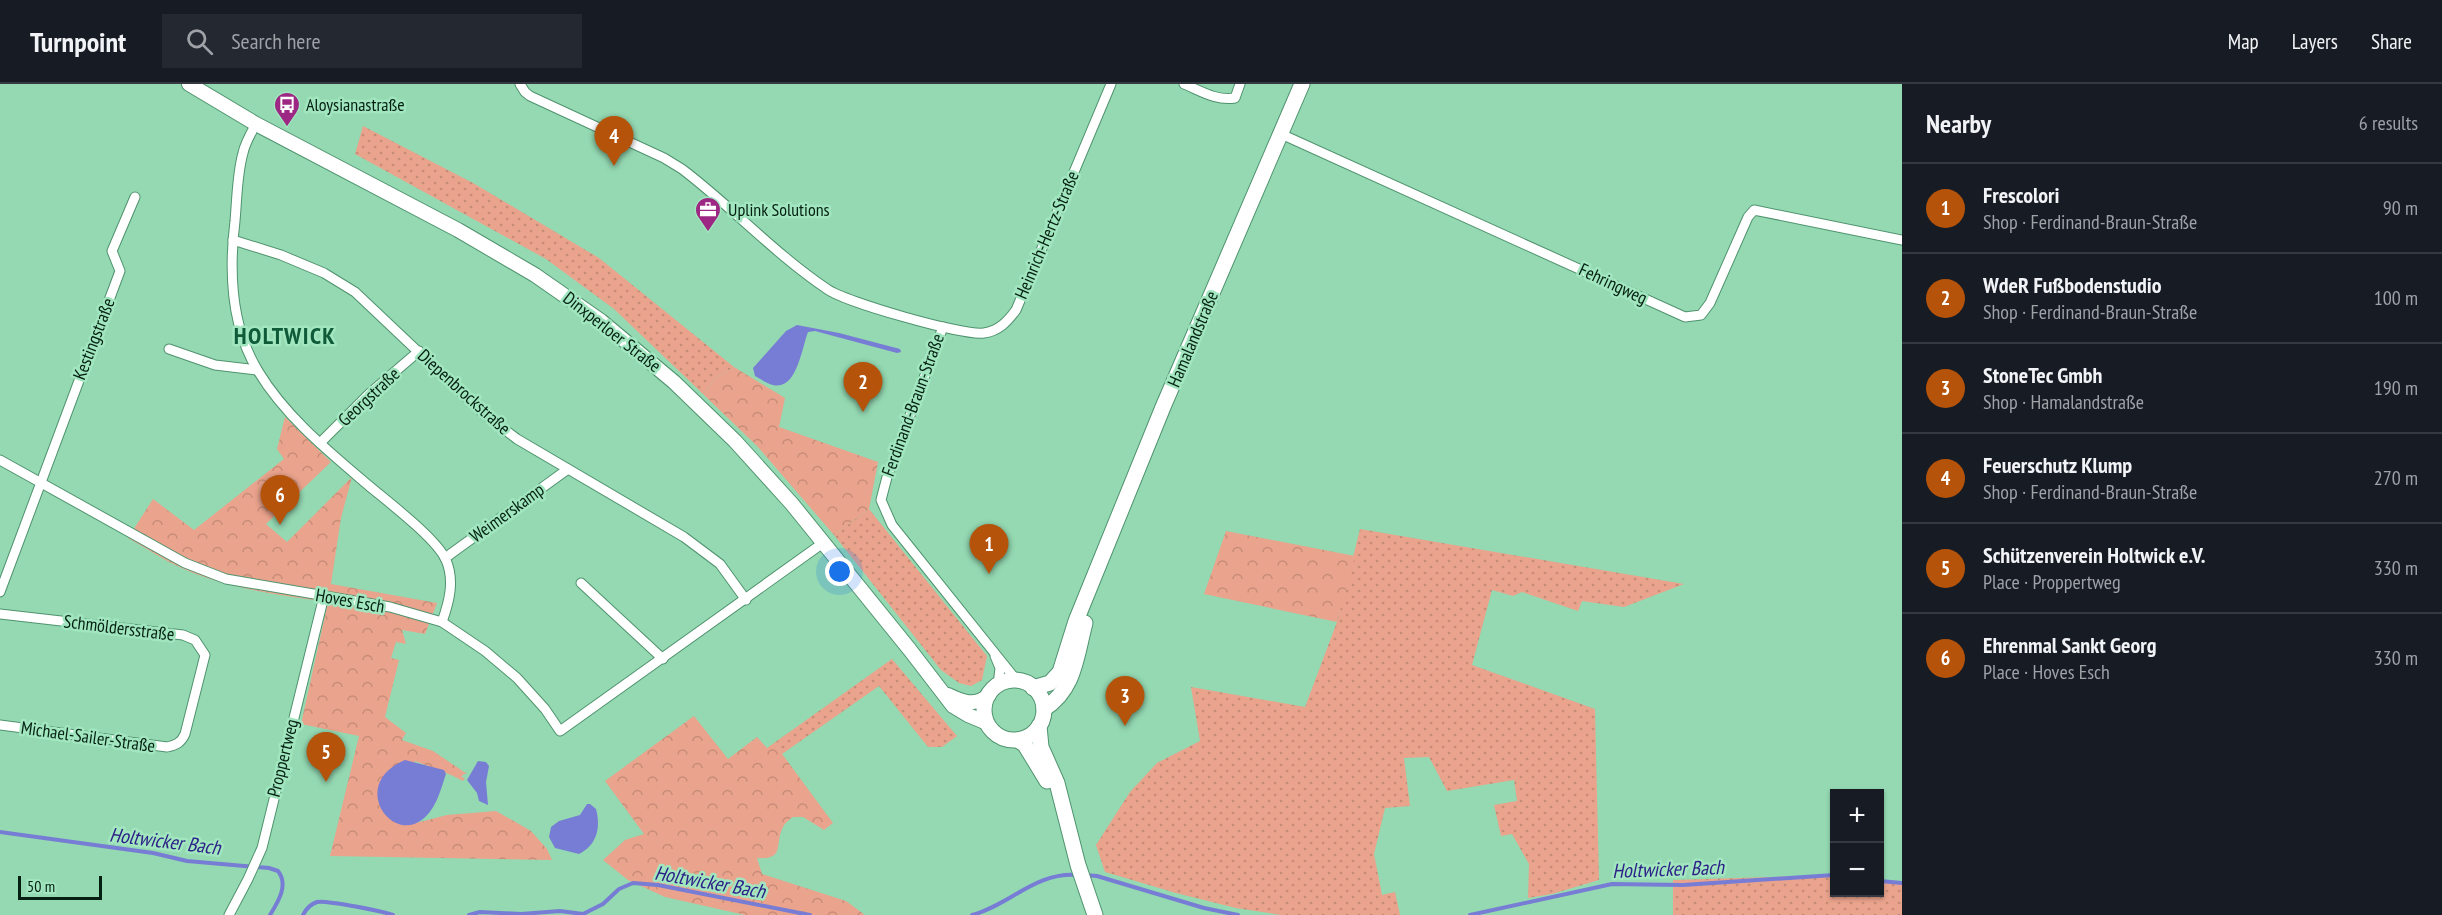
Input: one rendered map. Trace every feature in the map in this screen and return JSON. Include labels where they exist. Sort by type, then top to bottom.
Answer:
[{"type":"main road","name":"Dinxperloer Straße","points":[[189,84],[256,124],[458,230],[535,275],[601,321],[701,407],[784,496],[954,706],[987,723]]},
{"type":"main road","name":"Hamalandstraße","points":[[1033,688],[1050,683],[1060,672],[1076,621],[1164,406],[1302,84]]},
{"type":"main road","name":"Hamalandstraße","points":[[1044,709],[1063,693],[1069,683],[1085,623],[1087,596]]},
{"type":"main road","points":[[1017,681],[1033,688],[1040,697],[1044,709],[1039,726],[1034,733],[1018,740],[1003,738],[996,734],[987,723],[985,704],[993,690],[1017,681]]},
{"type":"main road","name":"Dinxperloer Straße","points":[[943,692],[960,701],[970,703],[982,701],[993,690]]},
{"type":"main road","points":[[1039,726],[1041,747],[1057,783],[1078,865],[1095,915]]},
{"type":"main road","points":[[1018,740],[1030,752],[1062,806]]},
{"type":"street","name":"Ferdinand-Braun-Straße","points":[[520,84],[530,96],[664,158],[682,169],[815,280],[839,296],[943,327],[886,477],[881,500],[892,525],[1017,681]]},
{"type":"street","name":"Heinrich-Hertz-Straße","points":[[943,327],[983,334],[1004,325],[1011,317],[1111,84]]},
{"type":"street","points":[[1185,84],[1218,98],[1227,99],[1235,98],[1240,84]]},
{"type":"street","points":[[256,124],[243,153],[233,240],[232,283],[242,333],[257,370],[278,399],[320,443],[425,536],[445,558],[450,573],[450,591],[442,622]]},
{"type":"street","name":"Fehringweg","points":[[1281,134],[1685,317],[1701,315],[1710,303],[1748,218],[1754,210],[1902,240]]},
{"type":"street","name":"Kestingstraße","points":[[41,482],[120,271],[112,250],[135,197]]},
{"type":"street","name":"Diepenbrockstraße","points":[[233,240],[282,255],[332,278],[370,304],[484,414],[517,439],[684,537],[720,564],[746,600]]},
{"type":"street","points":[[168,349],[215,365],[257,370]]},
{"type":"street","name":"Georgstraße","points":[[320,443],[369,394],[419,351]]},
{"type":"street","name":"Hoves Esch","points":[[0,460],[185,563],[226,579],[390,607],[442,622],[485,651],[517,678],[545,709],[560,731],[823,543]]},
{"type":"street","name":"Weimerskamp","points":[[445,558],[568,469]]},
{"type":"street","points":[[0,592],[41,482]]},
{"type":"street","points":[[580,583],[663,658]]},
{"type":"street","name":"Proppertweg","points":[[229,915],[262,848],[324,596]]},
{"type":"street","name":"Schmöldersstraße","points":[[0,614],[183,635],[195,640],[205,655],[185,734],[181,742],[175,745]]},
{"type":"street","points":[[993,690],[999,669],[994,651]]},
{"type":"street","name":"Michael-Sailer-Straße","points":[[0,725],[167,747],[175,745]]},
{"type":"green space","points":[[363,126],[473,183],[599,258],[734,367],[717,377],[703,394],[614,309],[546,259],[355,154]]},
{"type":"green space","points":[[734,367],[785,398],[779,427],[878,462],[869,509],[834,535],[757,446],[703,394],[717,377]]},
{"type":"green space","points":[[285,417],[331,462],[266,524],[287,542],[352,477],[341,518],[331,584],[437,603],[425,634],[402,630],[406,644],[396,642],[391,658],[399,660],[385,717],[406,733],[402,740],[433,751],[467,774],[461,777],[465,778],[463,781],[415,761],[408,825],[447,815],[496,811],[531,831],[547,849],[552,860],[330,856],[359,736],[301,724],[328,602],[219,582],[177,566],[128,538],[153,499],[194,530],[284,459],[277,449]]},
{"type":"green space","points":[[869,509],[987,656],[982,680],[971,686],[959,683],[941,670],[834,535]]},
{"type":"green space","points":[[1360,529],[1684,584],[1624,607],[1582,601],[1578,611],[1522,592],[1513,596],[1492,590],[1472,665],[1595,709],[1599,880],[1552,894],[1528,898],[1529,864],[1512,834],[1501,836],[1494,805],[1517,801],[1514,780],[1447,791],[1429,757],[1404,758],[1410,806],[1385,808],[1374,854],[1382,895],[1395,892],[1400,915],[1281,915],[1236,908],[1105,872],[1096,845],[1130,792],[1157,763],[1200,741],[1191,687],[1305,707],[1337,622]]},
{"type":"green space","points":[[1226,531],[1355,556],[1337,622],[1204,594]]},
{"type":"green space","points":[[892,659],[957,736],[942,747],[928,747],[879,686],[782,754],[774,743]]},
{"type":"green space","points":[[694,716],[728,759],[757,737],[767,748],[774,743],[833,823],[824,830],[803,817],[793,817],[780,833],[776,854],[766,858],[757,858],[762,874],[846,901],[865,915],[745,915],[665,897],[628,880],[603,860],[625,840],[644,834],[605,781]]},
{"type":"green space","points":[[1830,875],[1830,897],[1884,897],[1884,881],[1902,883],[1902,915],[1673,915],[1673,880]]},
{"type":"water","points":[[797,325],[839,333],[900,349],[901,352],[897,353],[815,331],[808,332],[797,366],[788,381],[781,385],[773,385],[755,376],[753,368],[786,331]]},
{"type":"water","points":[[405,760],[444,770],[446,774],[428,815],[411,825],[399,824],[389,818],[381,808],[377,796],[379,783],[388,770]]},
{"type":"water","points":[[478,761],[486,762],[489,766],[486,782],[488,805],[479,801],[477,793],[467,780]]},
{"type":"water","points":[[587,804],[596,809],[598,829],[594,841],[579,854],[555,848],[549,837],[551,827],[559,821],[580,815]]},
{"type":"waterway","name":"Holtwicker Bach","points":[[0,832],[153,853],[187,861],[269,868],[278,871],[283,882],[281,893],[270,915]]},
{"type":"waterway","name":"Holtwicker Bach","points":[[972,915],[1048,879],[1062,875],[1077,875]]},
{"type":"waterway","name":"Holtwicker Bach","points":[[1085,875],[1097,876],[1204,908],[1238,915]]},
{"type":"waterway","name":"Holtwicker Bach","points":[[1470,915],[1612,884],[1683,885],[1830,875]]},
{"type":"waterway","name":"Holtwicker Bach","points":[[1884,881],[1902,883]]},
{"type":"waterway","name":"Holtwicker Bach","points":[[469,915],[480,912],[521,914],[560,911],[583,914],[603,904],[619,889],[633,883],[658,885],[810,915]]},
{"type":"waterway","name":"Holtwicker Bach","points":[[303,915],[317,902],[354,906],[393,915]]},
{"type":"place","name":"Aloysianastraße","points":[[287,128]]},
{"type":"place","name":"Feuerschutz Klump","points":[[614,166]]},
{"type":"place","name":"Uplink Solutions","points":[[708,233]]},
{"type":"place","name":"WdeR Fußbodenstudio","points":[[863,412]]},
{"type":"place","name":"Ehrenmal Sankt Georg","points":[[280,525]]},
{"type":"place","name":"Frescolori","points":[[989,574]]},
{"type":"place","name":"StoneTec Gmbh","points":[[1125,726]]},
{"type":"place","name":"Schützenverein Holtwick e.V.","points":[[326,782]]},
{"type":"district","name":"HOLTWICK","points":[[285,336]]}]
